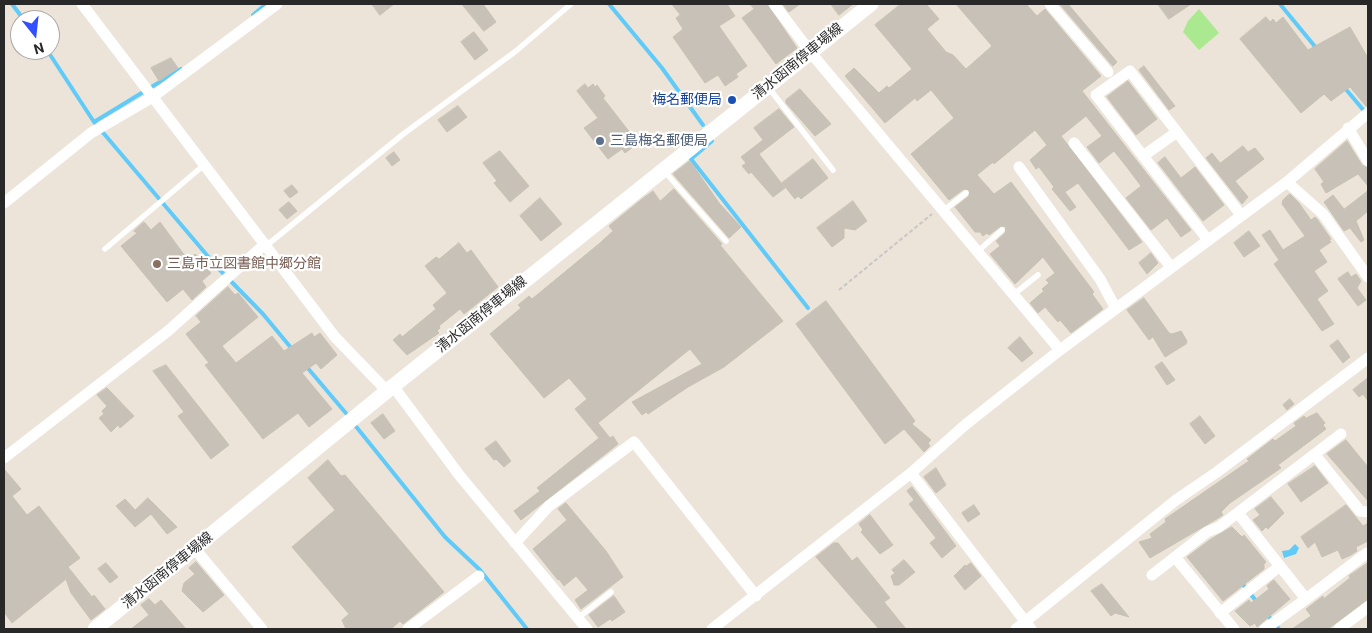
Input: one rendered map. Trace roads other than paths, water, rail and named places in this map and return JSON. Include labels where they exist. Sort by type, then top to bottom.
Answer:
[{"type":"main road","name":"清水函南停車場線","points":[[95,629],[390,389],[871,4]]},
{"type":"street","points":[[82,4],[151,98],[335,337],[390,389],[587,629]]},
{"type":"street","points":[[4,203],[91,133],[151,98],[277,4]]},
{"type":"street","points":[[774,4],[810,53],[1060,350]]},
{"type":"street","points":[[1050,4],[1108,72]]},
{"type":"street","points":[[1208,240],[1096,95],[1130,71],[1241,215]]},
{"type":"street","points":[[712,629],[911,473],[965,425],[1060,350],[1287,182],[1348,128],[1363,122],[1368,113]]},
{"type":"street","points":[[1348,128],[1368,161]]},
{"type":"street","points":[[1143,156],[1177,132]]},
{"type":"street","points":[[1074,143],[1171,267]]},
{"type":"street","points":[[1019,167],[1100,279],[1116,309]]},
{"type":"street","points":[[1287,182],[1323,214],[1364,263],[1368,277]]},
{"type":"street","points":[[4,458],[168,331],[266,245]]},
{"type":"street","points":[[1016,629],[1028,626],[1176,500],[1217,472],[1368,358]]},
{"type":"street","points":[[1152,575],[1207,532],[1238,513],[1340,434]]},
{"type":"street","points":[[515,543],[549,506],[634,442],[756,596]]},
{"type":"street","points":[[1315,455],[1360,511],[1368,512]]},
{"type":"street","points":[[911,473],[1028,626]]},
{"type":"street","points":[[1238,513],[1306,599]]},
{"type":"street","points":[[195,549],[262,629]]},
{"type":"street","points":[[1265,629],[1368,553]]},
{"type":"street","points":[[1175,557],[1234,629]]},
{"type":"street","points":[[1220,613],[1280,566]]},
{"type":"street","points":[[408,629],[478,576]]},
{"type":"street","points":[[1339,629],[1368,607]]},
{"type":"lane","points":[[266,245],[402,135],[530,40],[571,4]]},
{"type":"lane","points":[[768,87],[833,170]]},
{"type":"lane","points":[[105,249],[204,166]]},
{"type":"lane","points":[[664,170],[726,242]]},
{"type":"lane","points":[[942,209],[966,193]]},
{"type":"lane","points":[[977,252],[1002,230]]},
{"type":"lane","points":[[1013,295],[1038,275]]},
{"type":"lane","points":[[578,618],[611,592]]},
{"type":"water","points":[[1295,544],[1299,548],[1296,554],[1284,558],[1282,551],[1289,550]]},
{"type":"waterway","points":[[12,4],[16,10]]},
{"type":"waterway","points":[[253,15],[266,4]]},
{"type":"waterway","points":[[609,4],[662,68],[703,125]]},
{"type":"waterway","points":[[1280,4],[1317,49]]},
{"type":"waterway","points":[[54,60],[94,122],[217,267],[263,314],[292,349]]},
{"type":"waterway","points":[[94,122],[181,69]]},
{"type":"waterway","points":[[1344,87],[1365,112]]},
{"type":"waterway","points":[[712,141],[691,159],[808,308]]},
{"type":"waterway","points":[[306,366],[350,418]]},
{"type":"waterway","points":[[354,424],[445,537],[480,570],[527,629]]},
{"type":"waterway","points":[[1241,582],[1257,602]]},
{"type":"waterway","points":[[1266,613],[1279,629]]},
{"type":"place","name":"梅名郵便局","points":[[732,100]]},
{"type":"place","name":"三島梅名郵便局","points":[[600,141]]},
{"type":"place","name":"三島市立図書館中郷分館","points":[[157,264]]}]
